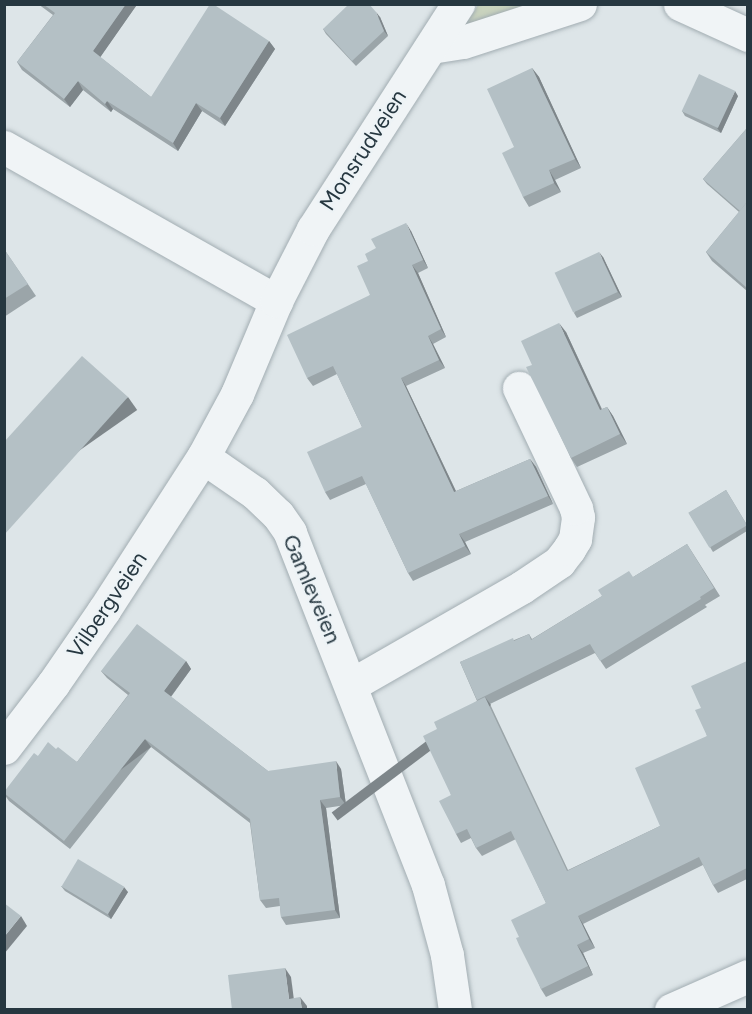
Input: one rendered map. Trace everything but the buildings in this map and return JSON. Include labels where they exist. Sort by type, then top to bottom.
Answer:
[{"type":"street","name":"Monsrudveien","points":[[276,301],[336,190],[458,4]]},
{"type":"street","points":[[430,47],[463,42],[580,4]]},
{"type":"street","points":[[680,4],[747,34]]},
{"type":"street","points":[[4,147],[276,301],[237,394],[203,457]]},
{"type":"street","points":[[351,685],[522,587],[559,562],[569,549],[575,538],[578,517],[576,508],[519,388]]},
{"type":"street","name":"Gamleveien","points":[[203,457],[255,493],[278,515],[290,532],[428,885],[447,955],[455,1010]]},
{"type":"street","name":"Vilbergveien","points":[[4,748],[54,684],[203,457]]},
{"type":"street","points":[[671,1010],[747,976]]},
{"type":"green space","points":[[478,5],[538,5],[463,29]]}]
